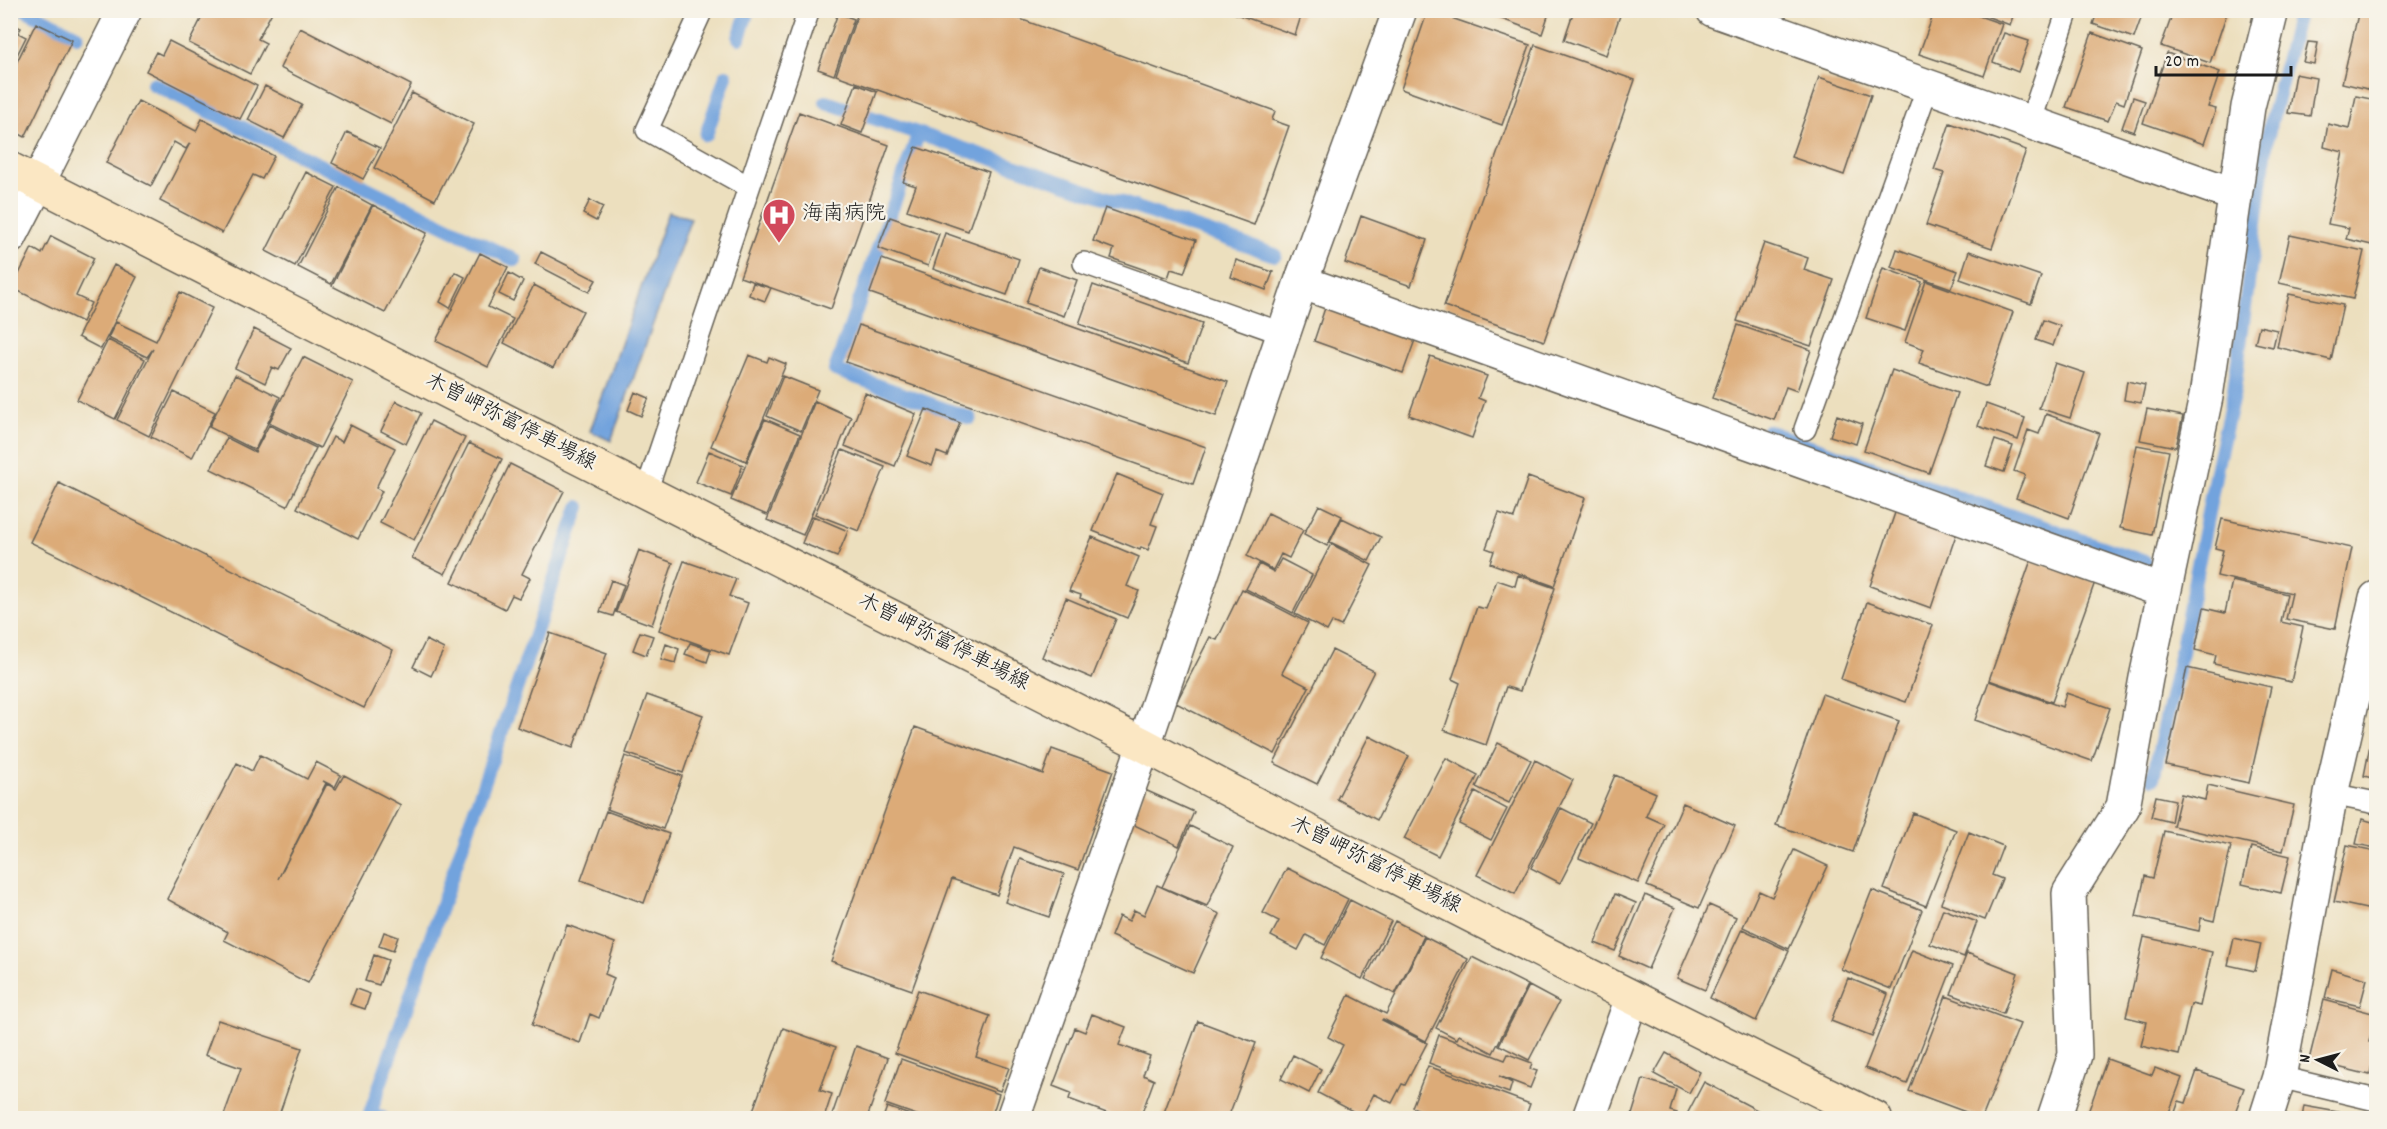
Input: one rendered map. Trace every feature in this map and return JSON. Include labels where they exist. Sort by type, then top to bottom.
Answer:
[{"type":"main road","name":"木曽岬弥富停車場線","points":[[24,176],[1144,745],[1289,823],[1632,998],[1875,1119]]},
{"type":"street","points":[[10,237],[24,176],[125,10]]},
{"type":"street","points":[[1013,1119],[1144,745],[1301,282],[1400,10]]},
{"type":"street","points":[[1713,10],[2235,195]]},
{"type":"street","points":[[2054,1119],[2075,1055],[2069,893],[2123,807],[2164,591],[2206,397],[2248,106],[2272,10]]},
{"type":"street","points":[[1301,282],[2164,591]]},
{"type":"street","points":[[2266,1119],[2279,1077],[2331,794],[2376,598]]},
{"type":"street","points":[[1589,1119],[1632,998]]},
{"type":"lane","points":[[702,10],[647,130],[749,187]]},
{"type":"lane","points":[[646,492],[809,10]]},
{"type":"lane","points":[[2030,123],[2068,10]]},
{"type":"lane","points":[[1805,429],[1928,86]]},
{"type":"lane","points":[[1084,263],[1284,334]]},
{"type":"lane","points":[[2331,794],[2376,803]]},
{"type":"lane","points":[[2279,1077],[2376,1100]]},
{"type":"water","points":[[668,212],[691,218],[611,441],[590,431]]},
{"type":"building","points":[[186,10],[268,10],[272,12],[258,39],[266,43],[250,74],[189,43],[201,19]]},
{"type":"building","points":[[859,10],[995,10],[1275,111],[1272,120],[1289,126],[1254,225],[836,75]]},
{"type":"building","points":[[1225,10],[1303,10],[1295,35]]},
{"type":"building","points":[[1428,10],[1530,45],[1502,125],[1401,89]]},
{"type":"building","points":[[1478,10],[1550,10],[1542,34]]},
{"type":"building","points":[[1574,10],[1622,10],[1606,55],[1564,40]]},
{"type":"building","points":[[1935,10],[1962,10],[2002,24],[1984,76],[1919,54]]},
{"type":"building","points":[[1970,10],[2015,10],[2010,25]]},
{"type":"building","points":[[2098,10],[2144,10],[2134,38],[2093,24]]},
{"type":"building","points":[[2174,10],[2228,10],[2210,63],[2161,46]]},
{"type":"building","points":[[2359,10],[2376,10],[2376,91],[2342,83]]},
{"type":"building","points":[[838,13],[854,19],[834,75],[818,69]]},
{"type":"building","points":[[10,23],[21,28],[18,33],[26,37],[10,69]]},
{"type":"building","points":[[36,23],[72,40],[25,137],[10,129],[10,76]]},
{"type":"building","points":[[300,28],[411,85],[391,124],[280,68]]},
{"type":"building","points":[[2004,33],[2029,41],[2018,72],[1993,62]]},
{"type":"building","points":[[2092,33],[2142,51],[2124,104],[2116,101],[2108,121],[2066,107]]},
{"type":"building","points":[[169,41],[257,86],[240,119],[146,71],[156,52],[162,55]]},
{"type":"building","points":[[2308,42],[2318,43],[2314,64],[2303,62]]},
{"type":"building","points":[[1535,45],[1635,80],[1544,341],[1444,306]]},
{"type":"building","points":[[2167,53],[2220,72],[2208,107],[2216,109],[2204,144],[2143,123]]},
{"type":"building","points":[[2295,74],[2316,78],[2310,116],[2288,113]]},
{"type":"building","points":[[1819,77],[1871,95],[1844,175],[1791,157]]},
{"type":"building","points":[[856,84],[877,92],[862,133],[841,125]]},
{"type":"building","points":[[265,86],[302,105],[284,138],[248,120]]},
{"type":"building","points":[[412,93],[474,124],[435,200],[374,168]]},
{"type":"building","points":[[2356,96],[2376,100],[2376,246],[2346,239],[2349,228],[2328,224],[2343,152],[2324,147],[2328,124],[2349,129]]},
{"type":"building","points":[[2133,97],[2145,101],[2134,132],[2122,128]]},
{"type":"building","points":[[138,101],[196,131],[202,119],[274,156],[262,179],[253,175],[222,233],[160,201],[190,143],[186,149],[174,142],[151,186],[106,163]]},
{"type":"building","points":[[799,112],[889,145],[831,309],[740,277]]},
{"type":"building","points":[[1950,123],[2026,150],[1992,248],[1926,225],[1944,173],[1934,170]]},
{"type":"building","points":[[347,132],[380,148],[363,179],[332,163]]},
{"type":"building","points":[[916,147],[989,172],[968,231],[907,210],[916,186],[903,182]]},
{"type":"building","points":[[306,172],[336,187],[295,266],[266,251]]},
{"type":"building","points":[[339,187],[372,205],[331,284],[298,267]]},
{"type":"building","points":[[590,200],[603,207],[596,221],[583,214]]},
{"type":"building","points":[[373,205],[427,233],[385,313],[332,286]]},
{"type":"building","points":[[1105,208],[1196,240],[1184,273],[1171,269],[1168,278],[1111,258],[1114,249],[1093,241]]},
{"type":"building","points":[[1361,216],[1427,240],[1411,286],[1345,263]]},
{"type":"building","points":[[890,217],[939,234],[928,266],[878,248]]},
{"type":"building","points":[[945,233],[1019,259],[1007,295],[933,269]]},
{"type":"building","points":[[2290,235],[2364,251],[2353,299],[2279,283]]},
{"type":"building","points":[[51,236],[94,258],[76,296],[91,303],[82,322],[12,288],[32,248],[42,254]]},
{"type":"building","points":[[1764,243],[1808,258],[1804,270],[1834,280],[1811,346],[1737,321]]},
{"type":"building","points":[[1897,249],[1958,271],[1951,288],[1891,267]]},
{"type":"building","points":[[1969,251],[2041,276],[2031,304],[1960,279]]},
{"type":"building","points":[[541,252],[596,280],[589,292],[535,264]]},
{"type":"building","points":[[480,253],[508,267],[488,307],[513,319],[488,367],[436,341]]},
{"type":"building","points":[[882,259],[1228,382],[1216,416],[870,293]]},
{"type":"building","points":[[1236,260],[1273,272],[1266,290],[1231,277]]},
{"type":"building","points":[[114,265],[137,277],[101,349],[78,337]]},
{"type":"building","points":[[1039,267],[1077,280],[1064,316],[1026,303]]},
{"type":"building","points":[[1883,268],[1922,282],[1905,331],[1866,318]]},
{"type":"building","points":[[455,272],[465,277],[450,308],[440,302]]},
{"type":"building","points":[[509,273],[523,281],[513,301],[499,294]]},
{"type":"building","points":[[1926,281],[2013,312],[1987,387],[1919,363],[1924,349],[1905,342]]},
{"type":"building","points":[[753,283],[771,288],[765,301],[749,295]]},
{"type":"building","points":[[534,285],[583,311],[553,368],[504,343]]},
{"type":"building","points":[[1093,285],[1202,324],[1188,363],[1079,324]]},
{"type":"building","points":[[180,292],[212,308],[149,436],[117,420],[153,349],[147,357],[108,338],[116,322],[156,341]]},
{"type":"building","points":[[2289,294],[2343,305],[2331,360],[2277,347]]},
{"type":"building","points":[[1325,308],[1415,340],[1403,373],[1314,341]]},
{"type":"building","points":[[2043,320],[2060,326],[2053,346],[2036,340]]},
{"type":"building","points":[[859,325],[1206,447],[1193,484],[846,362]]},
{"type":"building","points":[[1738,325],[1811,350],[1797,391],[1786,387],[1774,420],[1712,398]]},
{"type":"building","points":[[2259,326],[2277,330],[2273,347],[2255,343]]},
{"type":"building","points":[[254,329],[291,348],[279,370],[272,367],[265,383],[235,368]]},
{"type":"building","points":[[108,340],[145,359],[115,419],[77,400]]},
{"type":"building","points":[[749,355],[767,362],[769,357],[786,364],[746,461],[711,446]]},
{"type":"building","points":[[1430,356],[1487,376],[1478,398],[1485,401],[1472,438],[1409,415]]},
{"type":"building","points":[[303,357],[353,382],[320,448],[269,423]]},
{"type":"building","points":[[2055,363],[2085,373],[2070,418],[2039,408]]},
{"type":"building","points":[[1892,370],[1957,393],[1929,473],[1864,450]]},
{"type":"building","points":[[235,375],[280,397],[255,450],[209,427]]},
{"type":"building","points":[[783,376],[818,390],[801,431],[767,416]]},
{"type":"building","points":[[2127,381],[2145,385],[2141,403],[2124,400]]},
{"type":"building","points":[[174,392],[215,412],[192,458],[151,437]]},
{"type":"building","points":[[635,392],[649,398],[641,416],[628,410]]},
{"type":"building","points":[[865,393],[916,414],[895,466],[845,446]]},
{"type":"building","points":[[396,401],[421,413],[406,444],[381,431]]},
{"type":"building","points":[[815,401],[851,417],[803,535],[767,520]]},
{"type":"building","points":[[1986,404],[2025,418],[2018,440],[1978,426]]},
{"type":"building","points":[[926,409],[960,423],[947,456],[937,452],[932,466],[907,456]]},
{"type":"building","points":[[2147,409],[2183,416],[2176,447],[2140,440]]},
{"type":"building","points":[[2046,414],[2099,433],[2069,518],[2016,498],[2025,475],[2014,471],[2028,430],[2039,434]]},
{"type":"building","points":[[1837,415],[1862,424],[1856,444],[1830,436]]},
{"type":"building","points":[[765,419],[800,434],[767,515],[731,500]]},
{"type":"building","points":[[431,421],[465,438],[414,540],[380,523]]},
{"type":"building","points":[[269,425],[316,448],[287,506],[211,469],[227,438],[255,452]]},
{"type":"building","points":[[350,425],[395,448],[376,488],[382,491],[358,539],[297,508],[333,437],[342,442]]},
{"type":"building","points":[[1995,440],[2013,446],[2004,472],[1986,466]]},
{"type":"building","points":[[469,443],[502,459],[445,574],[412,558]]},
{"type":"building","points":[[2137,445],[2169,451],[2152,535],[2120,528]]},
{"type":"building","points":[[842,450],[885,467],[859,531],[815,514]]},
{"type":"building","points":[[709,451],[743,465],[731,496],[696,482]]},
{"type":"building","points":[[510,464],[564,491],[522,574],[530,578],[519,598],[512,595],[505,609],[452,582]]},
{"type":"building","points":[[1117,474],[1163,493],[1151,524],[1157,526],[1148,550],[1141,547],[1140,550],[1093,531]]},
{"type":"building","points":[[1528,477],[1585,498],[1554,586],[1490,563],[1494,551],[1486,548],[1499,513],[1514,518]]},
{"type":"building","points":[[59,483],[393,650],[364,708],[30,542]]},
{"type":"building","points":[[1319,505],[1342,516],[1327,546],[1304,534]]},
{"type":"building","points":[[1897,507],[1958,529],[1931,608],[1870,586]]},
{"type":"building","points":[[1268,513],[1303,530],[1289,558],[1281,554],[1273,570],[1247,556]]},
{"type":"building","points":[[813,516],[848,531],[837,557],[802,543]]},
{"type":"building","points":[[1342,518],[1381,537],[1369,561],[1330,542]]},
{"type":"building","points":[[2222,519],[2352,548],[2335,629],[2286,619],[2292,593],[2217,576],[2223,550],[2215,548]]},
{"type":"building","points":[[1092,537],[1139,557],[1127,586],[1139,591],[1127,618],[1069,591]]},
{"type":"building","points":[[1331,544],[1372,565],[1341,626],[1332,622],[1327,631],[1295,614]]},
{"type":"building","points":[[639,550],[673,563],[652,625],[616,612]]},
{"type":"building","points":[[1281,559],[1312,575],[1293,613],[1246,589],[1259,564],[1274,572]]},
{"type":"building","points":[[2031,560],[2095,582],[2052,702],[1989,680]]},
{"type":"building","points":[[684,561],[736,579],[729,596],[748,603],[729,655],[659,630]]},
{"type":"building","points":[[1518,575],[1555,588],[1520,691],[1506,687],[1486,745],[1444,730],[1460,683],[1452,679],[1477,607],[1486,609],[1497,580],[1515,586]]},
{"type":"building","points":[[611,580],[624,585],[613,616],[600,612]]},
{"type":"building","points":[[2232,581],[2287,594],[2281,622],[2303,627],[2291,682],[2214,664],[2216,655],[2195,650],[2204,608],[2225,613]]},
{"type":"building","points":[[1242,589],[1308,623],[1282,673],[1309,687],[1275,754],[1176,703],[1210,637],[1217,640]]},
{"type":"building","points":[[1066,598],[1116,619],[1092,678],[1042,657]]},
{"type":"building","points":[[1867,602],[1933,625],[1906,702],[1841,679]]},
{"type":"building","points":[[640,632],[653,636],[646,655],[633,650]]},
{"type":"building","points":[[550,633],[607,653],[573,748],[517,727]]},
{"type":"building","points":[[426,640],[444,649],[431,676],[413,667]]},
{"type":"building","points":[[690,643],[711,650],[707,662],[685,654]]},
{"type":"building","points":[[666,644],[679,649],[675,663],[661,659]]},
{"type":"building","points":[[1332,650],[1374,671],[1317,784],[1274,763]]},
{"type":"building","points":[[2187,668],[2271,687],[2249,783],[2166,765]]},
{"type":"building","points":[[1989,681],[2062,707],[2066,693],[2110,708],[2092,761],[1975,720]]},
{"type":"building","points":[[1822,694],[1899,721],[1853,852],[1776,825]]},
{"type":"building","points":[[647,695],[703,715],[683,773],[626,753]]},
{"type":"building","points":[[915,727],[1043,774],[1052,749],[1113,771],[1078,870],[1014,847],[997,895],[952,879],[912,990],[831,961]]},
{"type":"building","points":[[1369,736],[1409,756],[1377,820],[1337,799]]},
{"type":"building","points":[[2371,740],[2376,741],[2376,779],[2364,776]]},
{"type":"building","points":[[1498,743],[1531,760],[1509,803],[1476,787]]},
{"type":"building","points":[[260,755],[307,779],[316,762],[341,775],[335,787],[323,781],[326,783],[278,879],[327,784],[336,789],[344,775],[401,805],[308,983],[224,940],[228,932],[167,899],[237,763],[252,771]]},
{"type":"building","points":[[625,756],[682,776],[663,829],[607,809]]},
{"type":"building","points":[[1446,758],[1478,775],[1438,856],[1404,839]]},
{"type":"building","points":[[1535,760],[1573,780],[1515,894],[1477,875]]},
{"type":"building","points":[[1615,775],[1656,793],[1646,816],[1664,824],[1638,883],[1579,858]]},
{"type":"building","points":[[2208,785],[2294,805],[2283,851],[2173,826],[2181,794],[2205,800]]},
{"type":"building","points":[[1145,790],[1194,812],[1179,846],[1130,823]]},
{"type":"building","points":[[1475,792],[1507,809],[1491,840],[1459,824]]},
{"type":"building","points":[[2156,796],[2175,800],[2171,822],[2151,817]]},
{"type":"building","points":[[1683,803],[1735,826],[1699,908],[1647,886]]},
{"type":"building","points":[[1561,808],[1591,823],[1560,883],[1531,868]]},
{"type":"building","points":[[606,811],[669,834],[644,903],[581,880]]},
{"type":"building","points":[[1913,813],[1956,830],[1926,906],[1884,889]]},
{"type":"building","points":[[2362,819],[2376,823],[2376,848],[2356,844]]},
{"type":"building","points":[[1190,826],[1233,847],[1207,906],[1162,887]]},
{"type":"building","points":[[2164,831],[2231,846],[2214,921],[2201,918],[2199,931],[2136,917],[2145,876],[2153,878]]},
{"type":"building","points":[[1969,832],[2003,846],[1992,875],[2002,879],[1985,920],[1941,903]]},
{"type":"building","points":[[2347,845],[2376,851],[2376,911],[2334,902]]},
{"type":"building","points":[[2251,847],[2290,856],[2281,893],[2242,884]]},
{"type":"building","points":[[1794,850],[1828,866],[1789,949],[1743,927],[1759,891],[1772,897]]},
{"type":"building","points":[[1020,859],[1064,874],[1049,917],[1005,902]]},
{"type":"building","points":[[1287,868],[1348,899],[1325,945],[1306,935],[1298,950],[1271,936],[1279,921],[1263,913]]},
{"type":"building","points":[[1157,885],[1220,914],[1193,973],[1111,936],[1119,916],[1129,921],[1134,910],[1144,915]]},
{"type":"building","points":[[1872,890],[1922,910],[1891,989],[1841,969]]},
{"type":"building","points":[[1615,894],[1636,903],[1615,951],[1595,943]]},
{"type":"building","points":[[1645,895],[1675,908],[1648,969],[1619,956]]},
{"type":"building","points":[[1350,900],[1391,921],[1362,979],[1321,958]]},
{"type":"building","points":[[1709,905],[1736,917],[1705,990],[1677,978]]},
{"type":"building","points":[[1943,909],[1977,922],[1964,957],[1930,944]]},
{"type":"building","points":[[1395,921],[1424,936],[1395,994],[1365,979]]},
{"type":"building","points":[[567,925],[615,943],[605,974],[614,978],[599,1018],[590,1014],[580,1043],[532,1025]]},
{"type":"building","points":[[1742,929],[1789,951],[1756,1021],[1710,998]]},
{"type":"building","points":[[384,932],[398,937],[393,951],[379,946]]},
{"type":"building","points":[[1425,937],[1468,959],[1426,1041],[1382,1020],[1427,1043],[1405,1085],[1402,1084],[1392,1103],[1374,1094],[1362,1116],[1318,1093],[1343,1045],[1328,1037],[1349,995],[1386,1014]]},
{"type":"building","points":[[2144,937],[2212,952],[2200,1006],[2191,1004],[2179,1055],[2141,1046],[2147,1022],[2126,1017]]},
{"type":"building","points":[[2234,938],[2261,944],[2255,971],[2228,965]]},
{"type":"building","points":[[1912,950],[1953,966],[1907,1084],[1865,1068]]},
{"type":"building","points":[[1967,953],[2018,973],[2003,1014],[1951,994]]},
{"type":"building","points":[[374,955],[388,960],[379,985],[365,981]]},
{"type":"building","points":[[1472,957],[1528,985],[1493,1053],[1459,1035],[1457,1039],[1436,1028]]},
{"type":"building","points":[[2332,969],[2367,979],[2360,1006],[2325,998]]},
{"type":"building","points":[[1848,978],[1888,994],[1872,1037],[1831,1021]]},
{"type":"building","points":[[1529,986],[1559,1002],[1529,1060],[1499,1045]]},
{"type":"building","points":[[356,989],[370,994],[365,1009],[350,1004]]},
{"type":"building","points":[[918,990],[990,1016],[976,1057],[1009,1068],[1000,1091],[895,1053]]},
{"type":"building","points":[[1946,996],[2020,1024],[1982,1118],[1909,1091]]},
{"type":"building","points":[[2324,1000],[2376,1014],[2369,1042],[2376,1044],[2370,1075],[2309,1060]]},
{"type":"building","points":[[1092,1014],[1126,1027],[1119,1045],[1150,1056],[1143,1075],[1154,1080],[1140,1118],[1120,1118],[1069,1099],[1071,1093],[1053,1086],[1075,1028],[1085,1032]]},
{"type":"building","points":[[218,1020],[302,1048],[278,1118],[223,1118],[241,1068],[205,1055]]},
{"type":"building","points":[[1198,1021],[1256,1043],[1228,1118],[1162,1118]]},
{"type":"building","points":[[783,1028],[836,1047],[820,1090],[832,1094],[824,1118],[757,1118],[751,1116]]},
{"type":"building","points":[[1439,1035],[1505,1060],[1508,1054],[1532,1063],[1530,1069],[1537,1071],[1530,1088],[1499,1076],[1512,1083],[1509,1093],[1429,1063]]},
{"type":"building","points":[[856,1046],[888,1058],[867,1118],[831,1118]]},
{"type":"building","points":[[1666,1053],[1700,1072],[1689,1093],[1654,1074]]},
{"type":"building","points":[[1293,1055],[1321,1069],[1309,1093],[1281,1079]]},
{"type":"building","points":[[901,1059],[999,1094],[991,1118],[925,1118],[885,1104]]},
{"type":"building","points":[[2107,1059],[2152,1075],[2155,1068],[2182,1078],[2167,1118],[2086,1118]]},
{"type":"building","points":[[1428,1066],[1530,1104],[1525,1118],[1441,1118],[1412,1107]]},
{"type":"building","points":[[2197,1071],[2244,1088],[2233,1118],[2173,1118],[2179,1101],[2186,1103]]},
{"type":"building","points":[[1643,1079],[1676,1089],[1670,1111],[1677,1113],[1675,1118],[1631,1118]]},
{"type":"building","points":[[1704,1082],[1772,1118],[1685,1118]]},
{"type":"building","points":[[2304,1106],[2354,1115],[2354,1118],[2302,1118]]},
{"type":"building","points":[[887,1107],[918,1118],[883,1118]]},
{"type":"waterway","points":[[26,10],[77,36]]},
{"type":"waterway","points":[[739,38],[748,10]]},
{"type":"waterway","points":[[2153,778],[2234,391],[2267,139],[2299,10]]},
{"type":"waterway","points":[[706,135],[726,76]]},
{"type":"waterway","points":[[153,84],[515,260]]},
{"type":"waterway","points":[[826,102],[1275,255]]},
{"type":"waterway","points":[[918,135],[835,370],[970,418]]},
{"type":"waterway","points":[[1767,431],[2145,562]]},
{"type":"waterway","points":[[382,1118],[370,1114],[579,507]]},
{"type":"place","name":"海南病院","points":[[779,244]]}]
